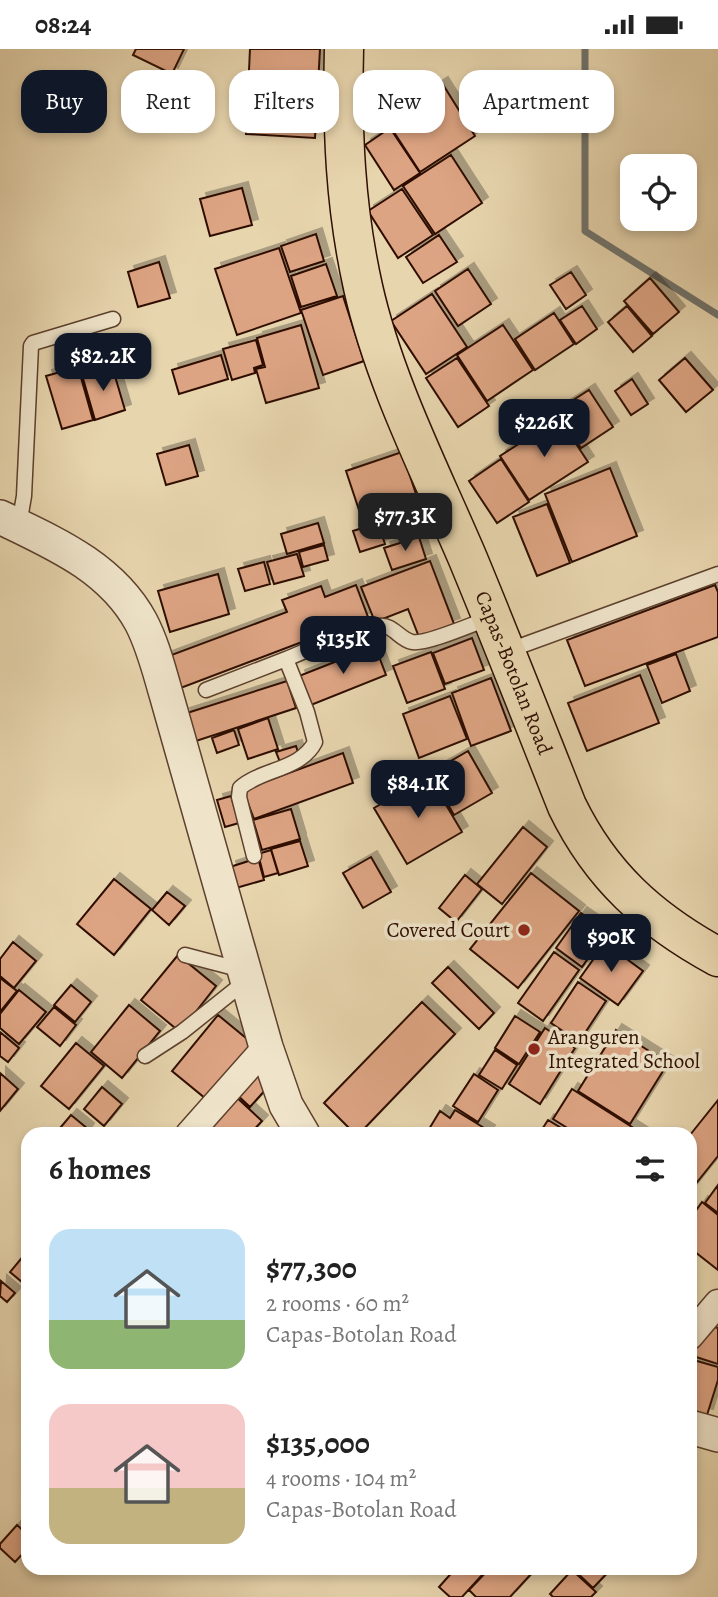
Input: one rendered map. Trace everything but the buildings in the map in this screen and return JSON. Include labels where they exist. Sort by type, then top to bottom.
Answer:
[{"type":"main road","name":"Capas-Botolan Road","points":[[344,49],[345,173],[363,288],[381,349],[406,416],[567,806],[588,843],[602,864],[639,904],[664,925],[718,957]]},
{"type":"street","points":[[10,522],[75,554],[98,571],[122,595],[142,625],[166,694],[266,1047],[286,1105],[299,1127]]},
{"type":"street","points":[[195,1127],[266,1047]]},
{"type":"street","points":[[697,1328],[718,1303]]},
{"type":"street","points":[[697,1429],[718,1434]]},
{"type":"lane","points":[[10,522],[24,496],[33,342],[113,320]]},
{"type":"lane","points":[[206,690],[361,630],[383,625],[391,627],[400,636],[414,643],[498,635],[718,574]]},
{"type":"lane","points":[[254,856],[239,797],[240,788],[282,768],[312,748],[315,742],[295,678],[286,659]]},
{"type":"lane","points":[[145,1056],[182,1033],[244,976],[185,955]]},
{"type":"waterway","points":[[585,49],[585,231],[718,315]]},
{"type":"place","name":"Covered Court","points":[[524,930]]},
{"type":"place","name":"Aranguren Integrated School","points":[[534,1049]]}]
